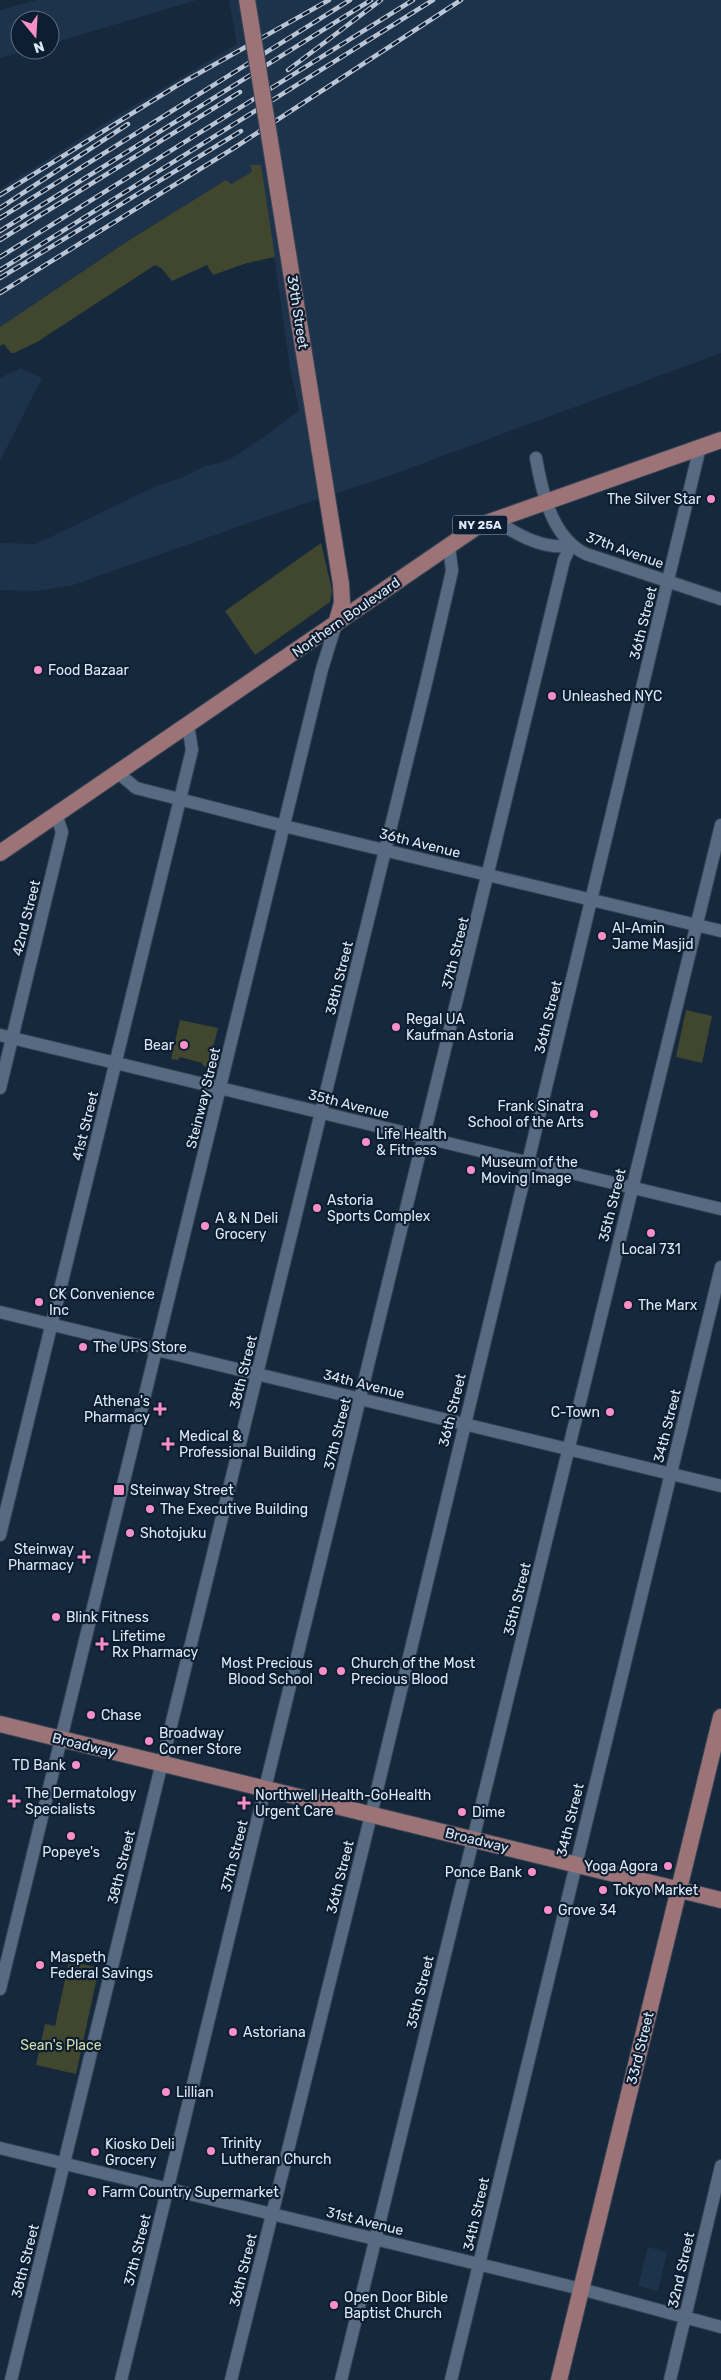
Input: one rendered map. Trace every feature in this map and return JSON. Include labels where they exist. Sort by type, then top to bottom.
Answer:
[{"type":"main road","name":"39th Street","points":[[247,0],[335,542],[342,593],[341,607],[336,624]]},
{"type":"main road","name":"Northern Boulevard","points":[[0,853],[336,624],[470,530],[494,518],[721,440]]},
{"type":"main road","name":"33rd Street","points":[[559,2380],[721,1717]]},
{"type":"main road","name":"Broadway","points":[[0,1724],[721,1900]]},
{"type":"street","name":"36th Street","points":[[231,2380],[372,1815],[464,1424],[669,582],[700,447]]},
{"type":"street","points":[[536,458],[541,486],[559,528],[571,544]]},
{"type":"street","name":"37th Avenue","points":[[494,518],[512,532],[552,547],[571,544],[586,554],[721,599]]},
{"type":"street","name":"37th Street","points":[[121,2380],[489,875],[564,560],[571,544]]},
{"type":"street","name":"38th Street","points":[[11,2380],[386,850],[452,570],[448,545]]},
{"type":"street","name":"Steinway Street","points":[[0,1989],[322,669],[336,624]]},
{"type":"street","name":"41st Street","points":[[0,1535],[192,750],[188,724]]},
{"type":"street","name":"36th Avenue","points":[[117,772],[136,788],[284,826],[721,931]]},
{"type":"street","name":"42nd Street","points":[[0,1088],[6,1036],[62,832],[56,814]]},
{"type":"street","name":"35th Street","points":[[341,2380],[721,825]]},
{"type":"street","name":"35th Avenue","points":[[6,1036],[721,1208]]},
{"type":"street","name":"34th Street","points":[[451,2380],[721,1267]]},
{"type":"street","name":"34th Avenue","points":[[0,1312],[721,1486]]},
{"type":"street","name":"31st Avenue","points":[[0,2148],[581,2289],[721,2327]]},
{"type":"street","name":"32nd Street","points":[[670,2380],[721,2166]]},
{"type":"shaded area","points":[[37,0],[197,0],[60,41],[60,10],[10,10],[10,55],[0,58],[0,10]]},
{"type":"shaded area","points":[[229,0],[721,0],[721,353],[386,477],[303,504],[73,585],[37,591],[0,590],[0,543],[36,544],[156,486],[181,478],[205,466],[227,461],[264,437],[299,410],[290,368],[261,165],[251,165],[252,172],[231,184],[226,180],[131,239],[0,327],[0,189],[108,121],[237,44]]},
{"type":"shaded area","points":[[21,368],[42,378],[0,461],[0,378]]},
{"type":"shaded area","points":[[648,2247],[667,2252],[658,2291],[638,2286]]},
{"type":"green space","points":[[250,165],[261,165],[275,257],[247,263],[213,275],[207,265],[172,281],[162,269],[155,265],[37,342],[14,353],[11,353],[4,344],[0,346],[0,327],[131,239],[226,180],[231,184],[252,172]]},
{"type":"green space","points":[[321,543],[332,590],[330,602],[255,655],[225,611]]},
{"type":"green space","points":[[686,1010],[712,1016],[702,1063],[676,1057]]},
{"type":"green space","points":[[180,1020],[218,1028],[208,1067],[203,1066],[202,1063],[180,1057],[178,1060],[171,1059]]},
{"type":"green space","name":"Sean's Place","points":[[69,1961],[99,1968],[76,2074],[36,2065],[45,2024],[55,2026]]},
{"type":"railway","points":[[0,195],[178,85],[329,0]]},
{"type":"railway","points":[[0,218],[350,0]]},
{"type":"railway","points":[[0,231],[371,0]]},
{"type":"railway","points":[[288,70],[381,0]]},
{"type":"railway","points":[[0,257],[413,0]]},
{"type":"railway","points":[[0,270],[433,0]]},
{"type":"railway","points":[[0,293],[234,148],[461,0]]},
{"type":"railway","points":[[0,240],[240,92]]},
{"type":"railway","points":[[0,208],[128,124]]},
{"type":"railway","points":[[0,278],[241,131]]},
{"type":"place","name":"The Silver Star","points":[[711,499]]},
{"type":"place","name":"Food Bazaar","points":[[38,670]]},
{"type":"place","name":"Unleashed NYC","points":[[552,696]]},
{"type":"place","name":"Al-Amin Jame Masjid","points":[[602,936]]},
{"type":"place","name":"Regal UA Kaufman Astoria","points":[[396,1027]]},
{"type":"place","name":"Bear","points":[[184,1045]]},
{"type":"place","name":"Frank Sinatra School of the Arts","points":[[594,1114]]},
{"type":"place","name":"Life Health & Fitness","points":[[366,1142]]},
{"type":"place","name":"Museum of the Moving Image","points":[[471,1170]]},
{"type":"place","name":"Astoria Sports Complex","points":[[317,1208]]},
{"type":"place","name":"A & N Deli Grocery","points":[[205,1226]]},
{"type":"place","name":"Local 731","points":[[651,1233]]},
{"type":"place","name":"CK Convenience Inc","points":[[39,1302]]},
{"type":"place","name":"The Marx","points":[[628,1305]]},
{"type":"place","name":"The UPS Store","points":[[83,1347]]},
{"type":"place","name":"Athena's Pharmacy","points":[[160,1409]]},
{"type":"place","name":"C-Town","points":[[610,1412]]},
{"type":"place","name":"Medical & Professional Building","points":[[168,1444]]},
{"type":"place","name":"Steinway Street","points":[[119,1490]]},
{"type":"place","name":"The Executive Building","points":[[150,1509]]},
{"type":"place","name":"Shotojuku","points":[[130,1533]]},
{"type":"place","name":"Steinway Pharmacy","points":[[84,1557]]},
{"type":"place","name":"Blink Fitness","points":[[56,1617]]},
{"type":"place","name":"Lifetime Rx Pharmacy","points":[[102,1644]]},
{"type":"place","name":"Most Precious Blood School","points":[[323,1671]]},
{"type":"place","name":"Church of the Most Precious Blood","points":[[341,1671]]},
{"type":"place","name":"Chase","points":[[91,1715]]},
{"type":"place","name":"Broadway Corner Store","points":[[149,1741]]},
{"type":"place","name":"TD Bank","points":[[76,1765]]},
{"type":"place","name":"The Dermatology Specialists","points":[[14,1801]]},
{"type":"place","name":"Northwell Health-GoHealth Urgent Care","points":[[244,1803]]},
{"type":"place","name":"Dime","points":[[462,1812]]},
{"type":"place","name":"Popeye's","points":[[71,1836]]},
{"type":"place","name":"Yoga Agora","points":[[668,1866]]},
{"type":"place","name":"Ponce Bank","points":[[532,1872]]},
{"type":"place","name":"Tokyo Market","points":[[603,1890]]},
{"type":"place","name":"Grove 34","points":[[548,1910]]},
{"type":"place","name":"Maspeth Federal Savings","points":[[40,1965]]},
{"type":"place","name":"Astoriana","points":[[233,2032]]},
{"type":"place","name":"Lillian","points":[[166,2092]]},
{"type":"place","name":"Trinity Lutheran Church","points":[[211,2151]]},
{"type":"place","name":"Kiosko Deli Grocery","points":[[95,2152]]},
{"type":"place","name":"Farm Country Supermarket","points":[[92,2192]]},
{"type":"place","name":"Open Door Bible Baptist Church","points":[[334,2305]]}]
